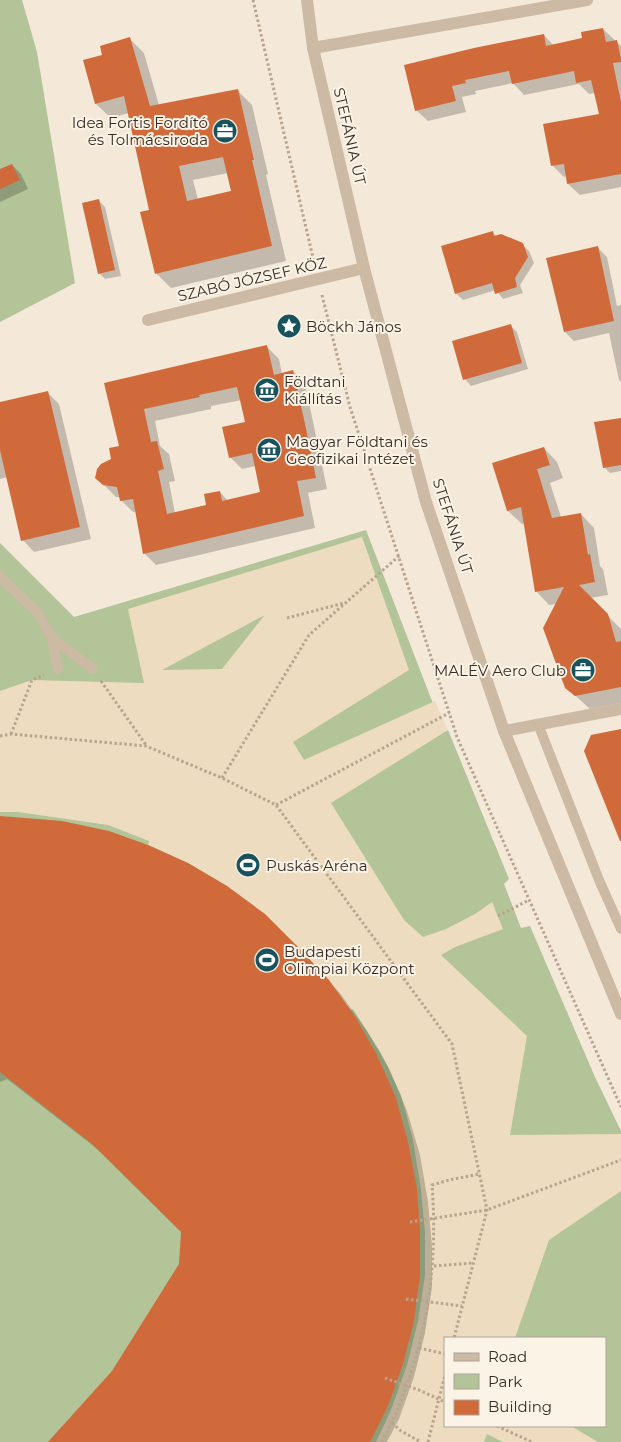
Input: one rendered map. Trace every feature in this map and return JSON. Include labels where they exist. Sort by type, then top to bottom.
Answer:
[{"type":"street","name":"STEFÁNIA ÚT","points":[[306,0],[313,48],[364,268],[426,502],[504,731],[621,1014]]},
{"type":"street","points":[[313,48],[587,0]]},
{"type":"street","name":"SZABÓ JÓZSEF KÖZ","points":[[148,320],[364,268]]},
{"type":"street","points":[[504,731],[621,709]]},
{"type":"lane","points":[[0,577],[38,614],[52,638],[58,669]]},
{"type":"lane","points":[[52,638],[92,669]]},
{"type":"lane","points":[[538,724],[599,880],[621,929]]},
{"type":"path","points":[[222,778],[309,636],[399,556],[457,737],[621,1107]]},
{"type":"path","points":[[287,618],[345,603]]},
{"type":"path","points":[[11,734],[32,680],[58,669]]},
{"type":"path","points":[[92,669],[146,746]]},
{"type":"path","points":[[276,805],[449,712]]},
{"type":"path","points":[[0,736],[11,734],[146,746],[222,778],[276,805],[452,1044],[487,1210],[454,1337]]},
{"type":"path","points":[[498,916],[529,900]]},
{"type":"path","points":[[410,1222],[487,1210],[621,1160]]},
{"type":"path","points":[[382,1442],[407,1386],[428,1302],[434,1266],[435,1219],[432,1185],[479,1174]]},
{"type":"path","points":[[434,1266],[473,1263]]},
{"type":"path","points":[[406,1299],[462,1306]]},
{"type":"path","points":[[418,1348],[444,1354]]},
{"type":"path","points":[[385,1378],[444,1402]]},
{"type":"path","points":[[428,1442],[444,1378]]},
{"type":"path","points":[[392,1423],[421,1442]]},
{"type":"path","points":[[499,1427],[532,1442]]},
{"type":"green space","points":[[0,0],[22,0],[37,52],[75,283],[0,322]]},
{"type":"green space","name":"Budapesti Olimpiai Központ","points":[[366,530],[444,732],[448,730],[509,879],[504,884],[521,928],[530,926],[595,1077],[621,1131],[621,1134],[612,1135],[621,1150],[621,1442],[0,1442],[0,543],[74,617]]},
{"type":"shaded area","points":[[362,537],[409,670],[293,742],[304,760],[435,701],[448,730],[331,803],[404,920],[423,937],[446,929],[475,914],[492,902],[503,929],[455,947],[441,955],[527,1036],[510,1135],[621,1134],[621,1191],[549,1240],[515,1337],[444,1337],[444,1427],[573,1427],[598,1442],[503,1442],[487,1434],[484,1442],[376,1442],[391,1410],[407,1365],[418,1321],[425,1275],[425,1232],[413,1140],[401,1095],[381,1053],[353,1009],[350,1010],[328,980],[265,915],[227,886],[188,863],[148,845],[149,841],[108,825],[18,812],[0,812],[0,691],[32,680],[144,683],[128,609]],"holes":[[[263,616],[264,616],[222,669],[162,670]]]},
{"type":"building","points":[[603,28],[606,42],[617,40],[621,59],[621,62],[613,63],[621,102],[621,174],[567,184],[564,164],[551,166],[543,124],[599,114],[591,80],[576,83],[574,71],[512,84],[509,71],[465,80],[466,83],[452,86],[456,101],[415,111],[404,65],[544,34],[546,46],[582,38],[581,32]]},
{"type":"building","points":[[130,37],[150,106],[238,89],[272,246],[155,274],[140,212],[149,210],[124,96],[95,104],[83,60],[102,55],[100,46]],"holes":[[[223,157],[231,191],[187,201],[179,166]]]},
{"type":"building","points":[[12,164],[20,180],[0,189],[0,169]]},
{"type":"building","points":[[99,199],[115,270],[98,274],[82,203]]},
{"type":"building","points":[[493,231],[494,236],[501,234],[523,243],[528,257],[515,278],[517,287],[495,294],[492,283],[455,294],[441,246]]},
{"type":"building","points":[[598,246],[614,321],[564,332],[546,258]]},
{"type":"building","points":[[511,324],[522,363],[463,380],[452,341]]},
{"type":"building","name":"Magyar Földtani és Geofizikai Intézet","points":[[267,345],[274,375],[293,370],[305,424],[316,478],[297,481],[304,516],[143,554],[133,499],[120,501],[117,487],[103,485],[95,478],[97,469],[101,464],[111,459],[109,448],[119,446],[104,383]],"holes":[[[237,387],[245,422],[222,427],[229,458],[252,453],[260,492],[222,501],[220,491],[204,494],[206,505],[167,514],[158,471],[164,469],[157,441],[151,442],[144,409]]]},
{"type":"building","points":[[48,391],[80,527],[21,541],[0,450],[0,402]]},
{"type":"building","points":[[621,418],[621,465],[603,468],[594,422]]},
{"type":"building","points":[[544,447],[550,465],[537,469],[552,518],[581,513],[595,582],[579,585],[608,614],[616,642],[621,641],[621,687],[575,696],[565,688],[543,628],[564,587],[535,592],[521,507],[507,511],[492,463]]},
{"type":"building","points":[[621,729],[620,841],[584,751],[591,735]]},
{"type":"building","points":[[0,816],[62,821],[109,831],[148,845],[188,863],[227,886],[265,914],[329,980],[356,1018],[377,1055],[396,1098],[408,1142],[417,1189],[420,1233],[420,1275],[414,1321],[403,1364],[388,1406],[370,1442],[48,1442],[112,1371],[179,1264],[181,1232],[91,1143],[0,1072]]},
{"type":"place","name":"Idea Fortis Fordító és Tolmácsiroda","points":[[225,131]]},
{"type":"place","name":"Böckh János","points":[[289,326]]},
{"type":"place","name":"Földtani Kiállítás","points":[[267,390]]},
{"type":"place","name":"Magyar Földtani és Geofizikai Intézet","points":[[269,450]]},
{"type":"place","name":"MALÉV Aero Club","points":[[583,670]]},
{"type":"place","name":"Puskás Aréna","points":[[248,865]]},
{"type":"place","name":"Budapesti Olimpiai Központ","points":[[267,960]]}]
